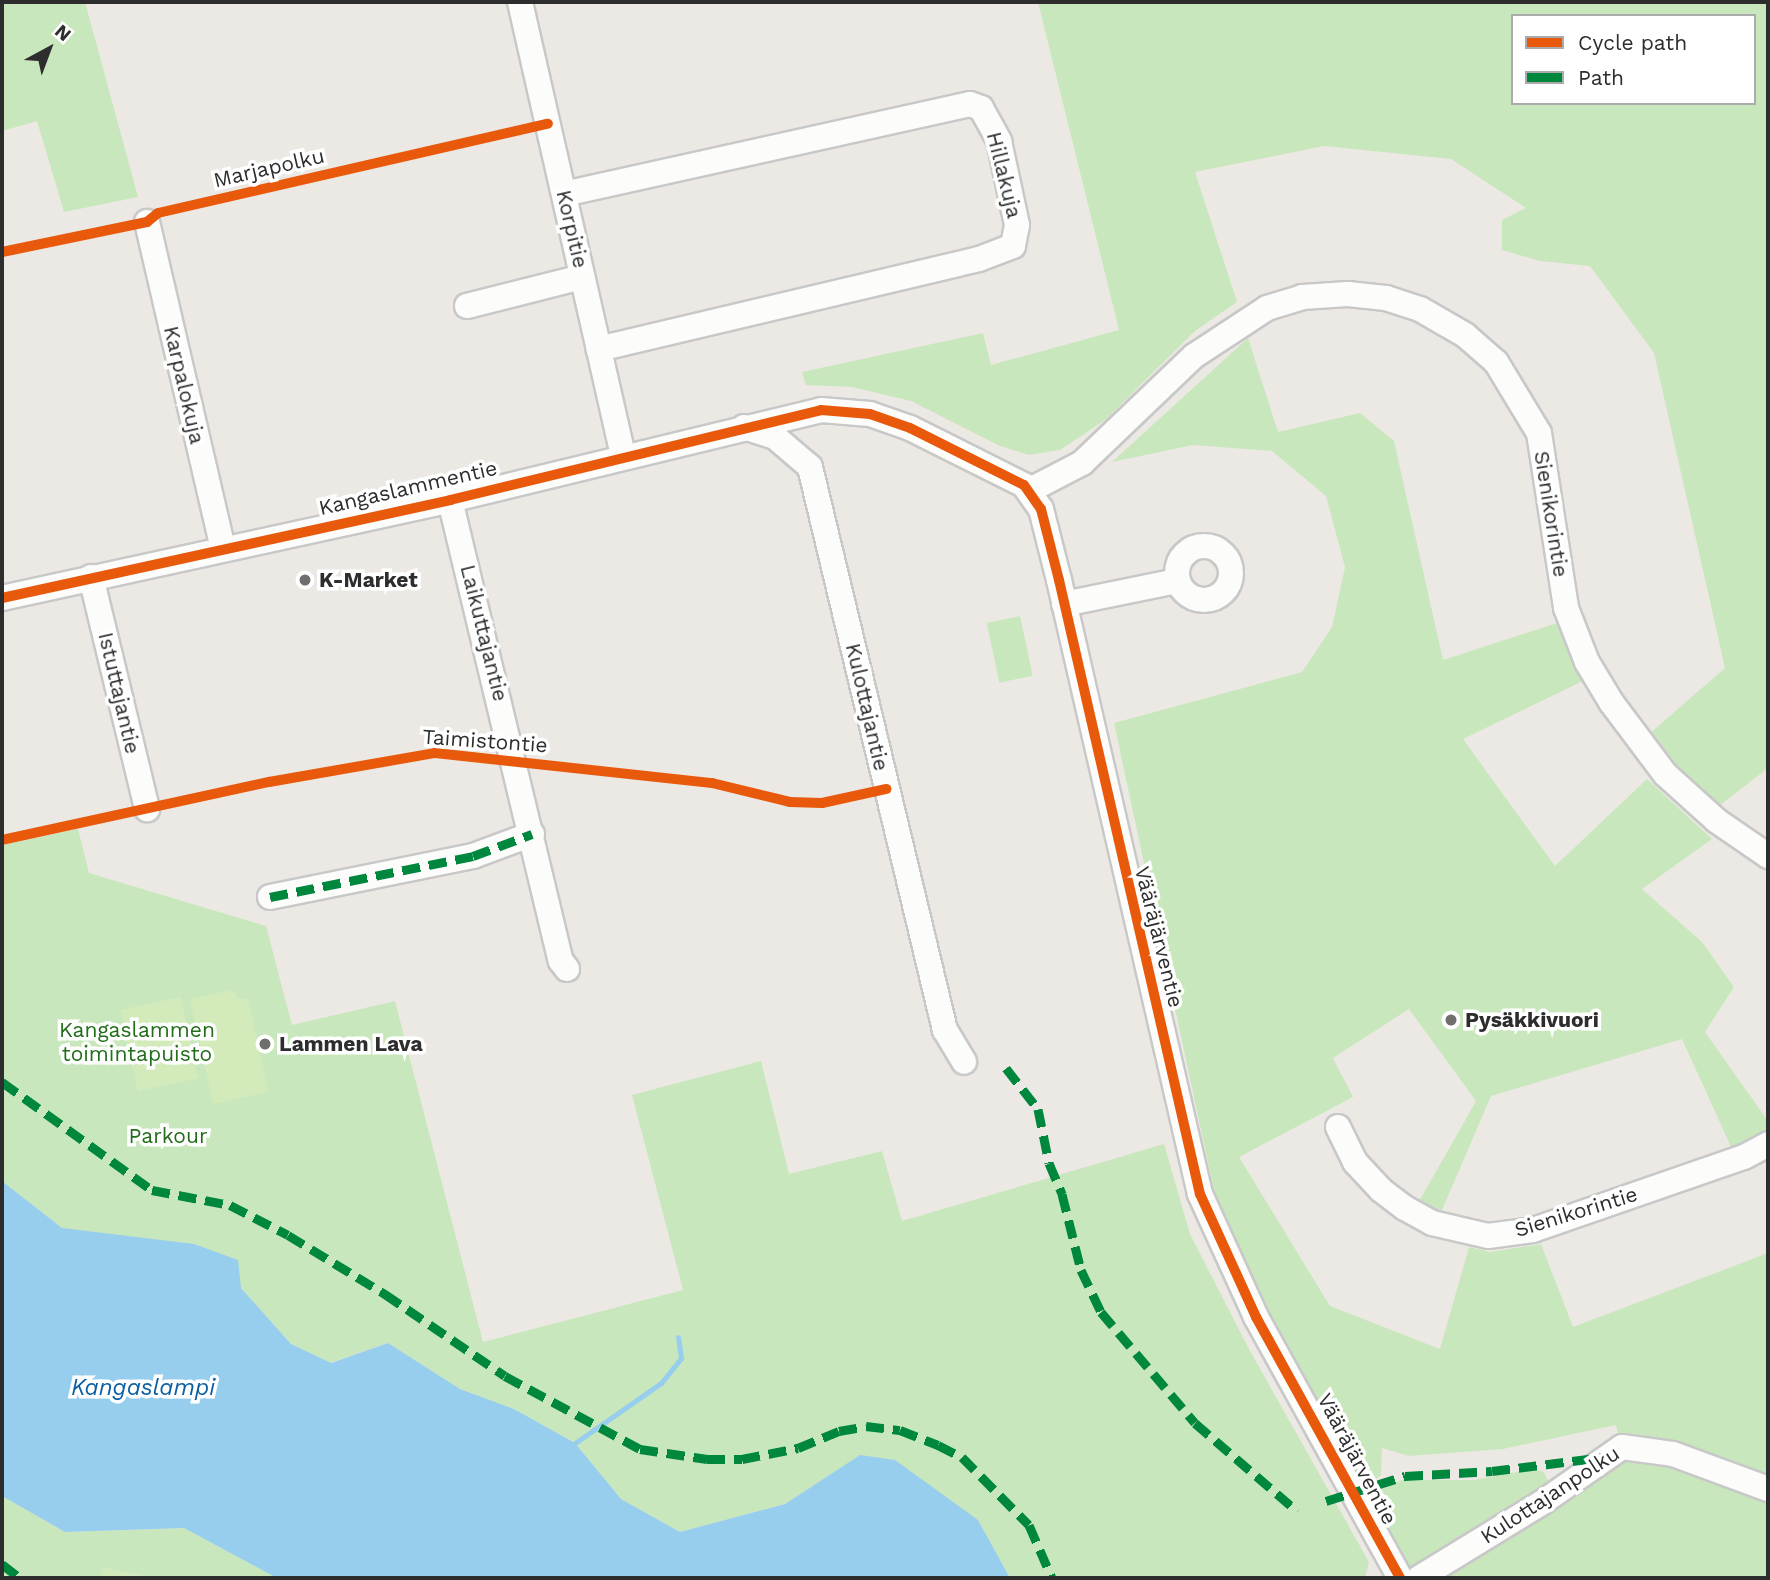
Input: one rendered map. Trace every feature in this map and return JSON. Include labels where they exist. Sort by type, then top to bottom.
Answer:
[{"type":"street","name":"Korpitie","points":[[520,2],[623,456]]},
{"type":"street","name":"Hillakuja","points":[[564,194],[970,104],[981,108],[999,141],[1017,225],[1013,246],[979,259],[599,349]]},
{"type":"street","name":"Karpalokuja","points":[[147,222],[223,548]]},
{"type":"street","points":[[477,304],[582,277]]},
{"type":"street","name":"Sienikorintie","points":[[1030,490],[1082,463],[1194,356],[1266,308],[1302,298],[1349,294],[1386,298],[1420,309],[1465,335],[1496,362],[1539,433],[1566,608],[1587,662],[1611,702],[1665,774],[1717,821],[1768,856]]},
{"type":"street","name":"Kangaslammentie","points":[[2,598],[450,500],[821,410],[870,414],[910,428],[1030,490]]},
{"type":"street","name":"Kulottajantie","points":[[743,427],[775,437],[810,467],[945,1030],[964,1062]]},
{"type":"street","name":"Vääräjärventie","points":[[1030,490],[1041,509],[1120,862],[1204,1205],[1256,1317],[1400,1578]]},
{"type":"street","name":"Laikuttajantie","points":[[450,500],[561,961],[567,969]]},
{"type":"street","name":"Istuttajantie","points":[[91,577],[147,809]]},
{"type":"street","points":[[1064,604],[1177,581]]},
{"type":"street","points":[[270,897],[473,856],[532,834]]},
{"type":"street","name":"Sienikorintie","points":[[1338,1126],[1355,1162],[1405,1208],[1445,1227],[1488,1236],[1533,1230],[1744,1157],[1768,1144]]},
{"type":"street","name":"Kulottajanpolku","points":[[1419,1578],[1543,1503],[1622,1447],[1673,1454],[1768,1489]]},
{"type":"green space","points":[[2,2],[85,2],[138,197],[64,212],[37,121],[2,131]]},
{"type":"green space","points":[[1038,2],[1768,2],[1768,768],[1719,806],[1647,736],[1725,668],[1654,353],[1590,266],[1540,261],[1502,250],[1502,220],[1526,208],[1451,159],[1324,146],[1195,172],[1237,302],[1195,331],[1105,420],[1060,450],[1029,455],[1000,446],[911,401],[852,387],[806,385],[802,372],[983,333],[991,365],[1119,330]]},
{"type":"green space","points":[[1248,338],[1278,432],[1360,413],[1394,441],[1443,660],[1560,622],[1585,680],[1463,739],[1555,866],[1647,779],[1712,839],[1642,889],[1702,942],[1734,987],[1705,1032],[1768,1121],[1768,1133],[1732,1149],[1682,1039],[1491,1096],[1439,1217],[1417,1205],[1476,1101],[1409,1009],[1333,1058],[1353,1097],[1239,1157],[1330,1306],[1440,1349],[1469,1247],[1490,1252],[1541,1244],[1573,1327],[1768,1253],[1768,1578],[1434,1578],[1619,1438],[1616,1425],[1503,1449],[1409,1456],[1382,1448],[1381,1475],[1370,1484],[1377,1492],[1402,1480],[1474,1480],[1533,1469],[1544,1472],[1550,1485],[1410,1572],[1270,1323],[1216,1200],[1114,723],[1302,672],[1332,627],[1345,567],[1326,496],[1272,451],[1193,445],[1112,462]]},
{"type":"green space","points":[[1020,616],[1033,676],[999,683],[987,623]]},
{"type":"green space","points":[[78,829],[89,873],[266,926],[292,1025],[395,1001],[483,1342],[683,1290],[632,1095],[761,1061],[789,1174],[882,1151],[902,1221],[1164,1144],[1190,1234],[1250,1351],[1369,1562],[1365,1578],[1010,1578],[978,1520],[860,1455],[785,1504],[680,1532],[621,1499],[575,1443],[514,1409],[460,1389],[388,1343],[330,1363],[291,1344],[241,1288],[62,1228],[2,1181],[2,845]]},
{"type":"green space","points":[[233,990],[238,998],[248,999],[268,1092],[213,1104],[190,999]]},
{"type":"green space","name":"Kangaslammen toimintapuisto","points":[[181,997],[198,1078],[138,1091],[120,1010]]},
{"type":"green space","points":[[2,1496],[65,1532],[184,1528],[277,1578],[151,1578],[103,1568],[101,1578],[2,1578]]},
{"type":"green space","points":[[103,1568],[151,1578],[101,1578]]},
{"type":"water","name":"Kangaslampi","points":[[2,1181],[62,1228],[194,1244],[238,1260],[241,1288],[291,1344],[331,1363],[388,1343],[460,1389],[514,1409],[575,1443],[621,1499],[680,1532],[785,1504],[860,1455],[895,1460],[978,1520],[1010,1578],[277,1578],[184,1528],[65,1532],[2,1496]]},
{"type":"waterway","points":[[575,1443],[661,1383],[681,1358],[678,1337]]},
{"type":"marked path","points":[[270,897],[473,856],[532,834]]},
{"type":"marked path","points":[[1006,1068],[1038,1109],[1049,1163],[1062,1194],[1081,1270],[1101,1312],[1195,1423],[1297,1511]]},
{"type":"marked path","points":[[2,1082],[152,1190],[230,1205],[288,1235],[385,1294],[505,1376],[640,1449],[707,1459],[742,1459],[798,1448],[839,1431],[866,1426],[900,1430],[938,1445],[962,1457],[1029,1525],[1052,1578]]},
{"type":"marked path","points":[[1326,1501],[1405,1476],[1492,1471],[1604,1457]]},
{"type":"marked path","points":[[2,1564],[20,1578]]},
{"type":"cycle path","name":"Marjapolku","points":[[2,252],[147,222],[158,213],[548,124]]},
{"type":"cycle path","points":[[2,598],[450,500],[821,410],[870,414],[910,428],[1024,485],[1041,509],[1059,580],[1200,1194],[1256,1317],[1400,1578]]},
{"type":"cycle path","name":"Taimistontie","points":[[2,840],[269,782],[435,753],[712,783],[790,802],[822,803],[886,789]]},
{"type":"place","name":"K-Market","points":[[305,580]]},
{"type":"place","name":"Pysäkkivuori","points":[[1451,1020]]},
{"type":"place","name":"Lammen Lava","points":[[265,1044]]},
{"type":"park label","name":"Parkour","points":[[168,1136]]}]
